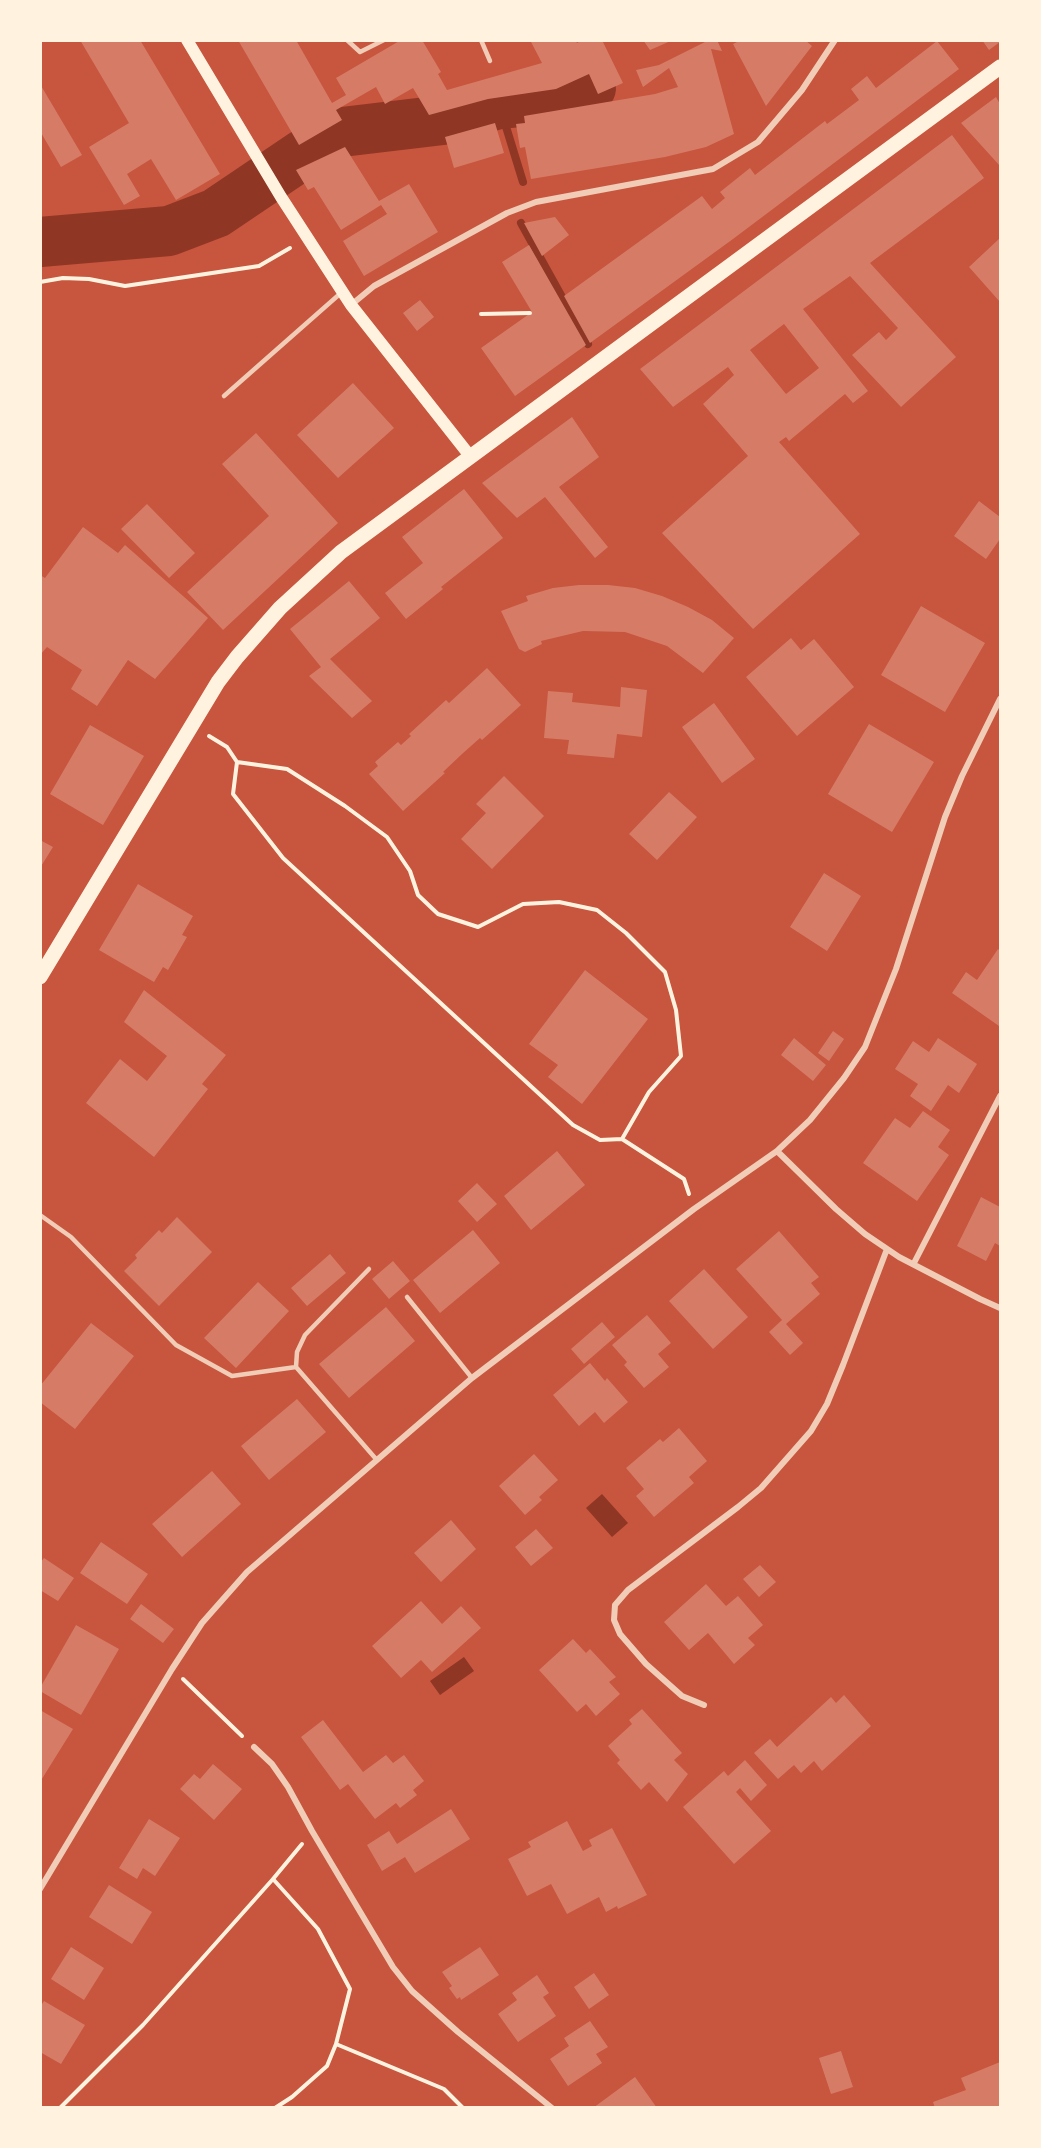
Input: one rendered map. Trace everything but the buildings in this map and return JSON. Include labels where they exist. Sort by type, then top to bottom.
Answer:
[{"type":"main road","points":[[187,40],[276,190],[342,292],[470,456]]},
{"type":"main road","points":[[40,977],[218,682],[280,608],[341,552],[1000,67]]},
{"type":"street","points":[[351,305],[374,286],[507,213],[536,202],[713,169],[758,142],[802,90],[836,40]]},
{"type":"street","points":[[40,1889],[202,1623],[247,1572],[472,1378],[694,1209],[777,1150],[810,1120],[844,1078],[865,1047],[896,969],[945,817],[1000,699]]},
{"type":"street","points":[[914,1263],[1000,1096]]},
{"type":"street","points":[[777,1150],[836,1209],[865,1234],[887,1249],[1000,1308]]},
{"type":"street","points":[[704,1705],[682,1696],[646,1664],[620,1634],[614,1620],[615,1605],[628,1590],[761,1488],[811,1431],[827,1404],[887,1249]]},
{"type":"street","points":[[254,1747],[272,1764],[288,1787],[393,1967],[412,1990],[458,2032],[552,2108]]},
{"type":"lane","points":[[346,40],[360,52],[384,40]]},
{"type":"lane","points":[[481,40],[490,61]]},
{"type":"lane","points":[[224,396],[342,292]]},
{"type":"lane","points":[[40,1215],[71,1237],[176,1345],[232,1376],[296,1367]]},
{"type":"lane","points":[[369,1269],[305,1335],[297,1352],[296,1367],[376,1459]]},
{"type":"lane","points":[[407,1297],[472,1378]]},
{"type":"path","points":[[40,282],[63,278],[89,279],[125,286],[237,270],[259,266],[307,239]]},
{"type":"path","points":[[481,314],[530,313]]},
{"type":"path","points":[[192,725],[226,747],[237,762],[233,794],[283,858],[573,1125],[600,1140],[622,1139],[684,1179],[694,1209]]},
{"type":"path","points":[[237,762],[287,769],[345,806],[387,837],[410,872],[418,895],[438,914],[478,927],[523,904],[558,902],[597,910],[626,933],[665,972],[676,1010],[681,1056],[649,1092],[622,1139]]},
{"type":"path","points":[[172,1669],[254,1747]]},
{"type":"path","points":[[60,2108],[143,2025],[273,1880],[312,1831]]},
{"type":"path","points":[[273,1880],[318,1929],[350,1989],[336,2044],[327,2066],[292,2097],[275,2108]]},
{"type":"path","points":[[336,2044],[444,2089],[463,2108]]},
{"type":"shaded area","points":[[232,195],[241,211],[220,224],[189,237],[41,254],[41,217],[46,217],[52,225],[168,221],[211,207]]},
{"type":"shaded area","points":[[602,1494],[628,1523],[612,1537],[586,1508]]},
{"type":"shaded area","points":[[464,1657],[474,1671],[440,1695],[430,1681]]},
{"type":"waterway","points":[[40,242],[169,231],[216,213],[302,155],[342,132],[443,120],[499,104],[560,98],[591,88]]},
{"type":"waterway","points":[[499,104],[523,182]]},
{"type":"waterway","points":[[521,223],[588,344]]}]
